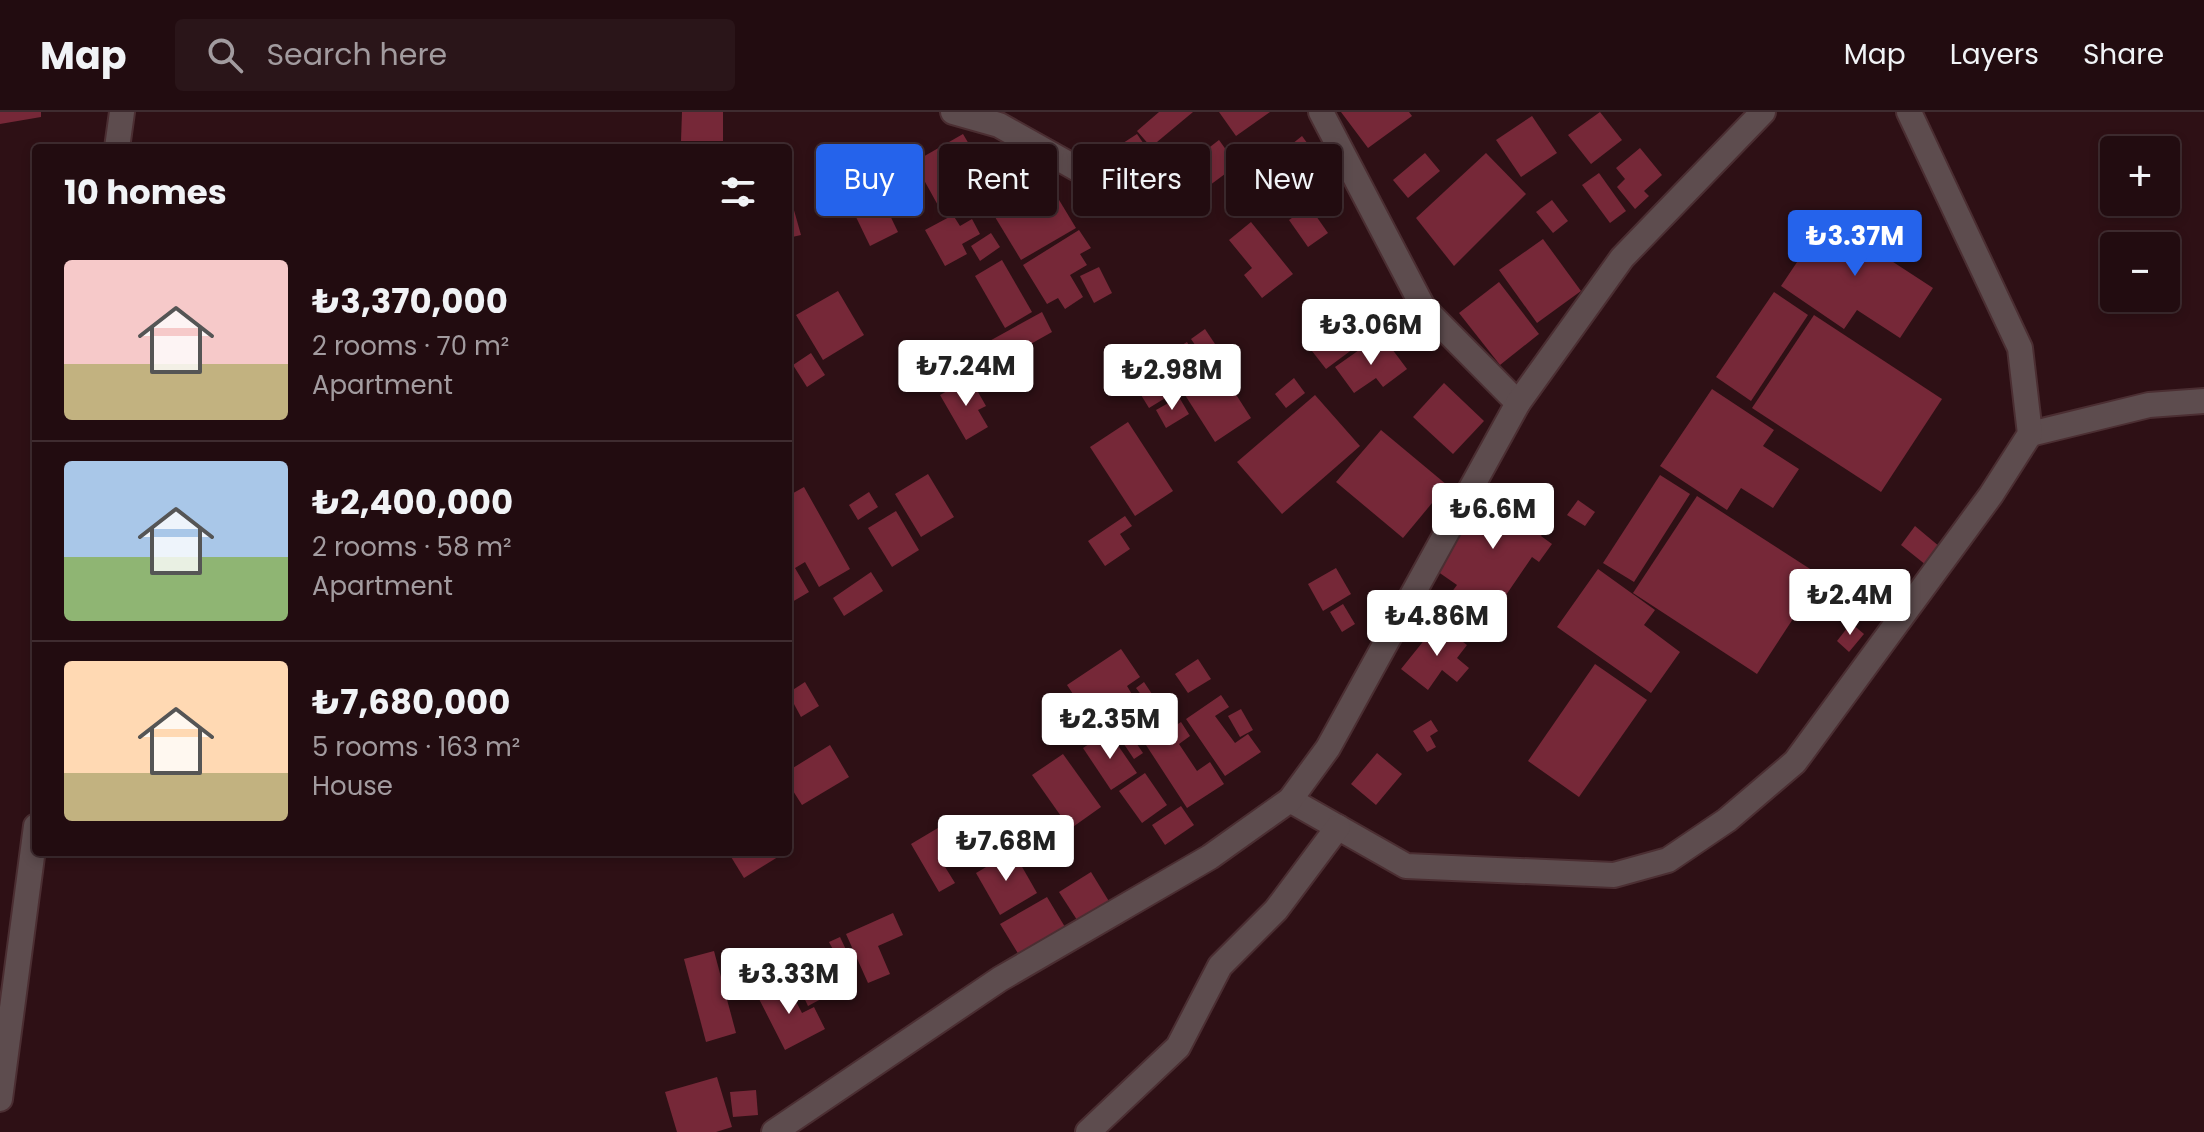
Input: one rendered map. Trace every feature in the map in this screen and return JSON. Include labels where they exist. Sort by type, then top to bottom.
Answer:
[{"type":"street","points":[[118,144],[122,112]]},
{"type":"street","points":[[953,112],[999,125],[1073,166]]},
{"type":"street","points":[[1321,112],[1423,307],[1518,403]]},
{"type":"street","points":[[774,1132],[1000,979],[1210,857],[1290,800],[1328,748],[1518,403],[1622,258],[1763,112]]},
{"type":"street","points":[[1290,800],[1406,866],[1614,875],[1668,860],[1727,820],[1795,762],[1991,495],[2030,434],[2020,348],[1909,112]]},
{"type":"street","points":[[2030,434],[2149,405],[2204,401]]},
{"type":"street","points":[[1088,1132],[1178,1047],[1220,966],[1276,910],[1338,827]]},
{"type":"street","points":[[0,1099],[32,856]]},
{"type":"building","points":[[0,112],[41,112],[41,117],[0,124]]},
{"type":"building","points":[[682,112],[723,112],[723,141],[681,141]]},
{"type":"building","points":[[1159,112],[1193,112],[1155,144],[1148,144],[1137,131]]},
{"type":"building","points":[[1219,112],[1270,112],[1236,136]]},
{"type":"building","points":[[1341,112],[1409,112],[1412,116],[1368,148]]},
{"type":"building","points":[[1600,112],[1622,140],[1591,164],[1568,135]]},
{"type":"building","points":[[1532,116],[1557,153],[1521,177],[1496,140]]},
{"type":"building","points":[[963,134],[969,144],[946,144]]},
{"type":"building","points":[[1137,134],[1144,144],[1122,144]]},
{"type":"building","points":[[1302,136],[1308,144],[1292,144]]},
{"type":"building","points":[[1219,140],[1226,150],[1226,173],[1210,185],[1210,147]]},
{"type":"building","points":[[939,148],[939,207],[923,178],[923,157]]},
{"type":"building","points":[[1640,148],[1662,175],[1644,191],[1649,196],[1635,209],[1617,187],[1625,179],[1616,168]]},
{"type":"building","points":[[1425,153],[1440,171],[1408,198],[1393,180]]},
{"type":"building","points":[[1486,153],[1526,194],[1454,266],[1416,218]]},
{"type":"building","points":[[1599,173],[1626,211],[1610,223],[1582,185]]},
{"type":"building","points":[[1057,197],[1076,228],[1021,260],[995,217],[1057,216]]},
{"type":"building","points":[[1552,200],[1568,221],[1553,233],[1536,212]]},
{"type":"building","points":[[792,203],[801,235],[792,237]]},
{"type":"building","points":[[1832,210],[1892,250],[1887,258],[1933,288],[1900,338],[1857,310],[1844,329],[1781,286]]},
{"type":"building","points":[[856,216],[890,216],[898,232],[870,246]]},
{"type":"building","points":[[954,216],[960,226],[972,219],[980,234],[962,244],[967,254],[945,266],[925,230]]},
{"type":"building","points":[[1295,216],[1316,216],[1328,233],[1308,247],[1289,220]]},
{"type":"building","points":[[1251,222],[1293,274],[1262,298],[1244,275],[1252,268],[1229,240]]},
{"type":"building","points":[[1079,230],[1091,248],[1080,254],[1087,265],[1070,275],[1083,297],[1065,309],[1058,298],[1047,304],[1023,265]]},
{"type":"building","points":[[991,233],[1000,247],[980,261],[971,246]]},
{"type":"building","points":[[1543,239],[1581,291],[1537,323],[1499,270]]},
{"type":"building","points":[[1002,260],[1032,312],[1005,328],[975,276]]},
{"type":"building","points":[[1099,267],[1112,293],[1094,303],[1080,276]]},
{"type":"building","points":[[1499,282],[1539,334],[1500,365],[1459,313]]},
{"type":"building","points":[[838,291],[864,335],[823,360],[796,315]]},
{"type":"building","points":[[1774,292],[1808,315],[1751,401],[1716,377]]},
{"type":"building","points":[[1372,310],[1383,326],[1366,338],[1355,322]]},
{"type":"building","points":[[1042,312],[1052,332],[977,374],[966,354]]},
{"type":"building","points":[[1814,315],[1942,399],[1881,492],[1752,408]]},
{"type":"building","points":[[1347,325],[1361,343],[1326,369],[1312,351]]},
{"type":"building","points":[[1205,329],[1223,356],[1209,365],[1191,339]]},
{"type":"building","points":[[1187,342],[1200,364],[1175,379],[1180,389],[1149,408],[1130,377]]},
{"type":"building","points":[[1369,343],[1377,354],[1389,345],[1407,369],[1383,387],[1376,378],[1354,393],[1335,367]]},
{"type":"building","points":[[811,353],[825,375],[807,387],[793,365]]},
{"type":"building","points":[[1221,371],[1251,418],[1215,442],[1185,395]]},
{"type":"building","points":[[970,378],[986,406],[978,410],[988,427],[966,440],[940,395]]},
{"type":"building","points":[[1294,378],[1305,393],[1286,408],[1275,394]]},
{"type":"building","points":[[1444,383],[1484,421],[1453,454],[1413,417]]},
{"type":"building","points":[[1712,389],[1774,430],[1763,446],[1799,469],[1773,508],[1741,488],[1727,510],[1660,466]]},
{"type":"building","points":[[1315,395],[1360,446],[1282,514],[1237,462]]},
{"type":"building","points":[[1179,397],[1189,414],[1166,428],[1156,410]]},
{"type":"building","points":[[1128,422],[1173,491],[1135,516],[1090,447]]},
{"type":"building","points":[[1381,430],[1447,485],[1403,538],[1336,482]]},
{"type":"building","points":[[928,474],[954,517],[921,537],[895,494]]},
{"type":"building","points":[[1660,475],[1690,494],[1634,582],[1603,563]]},
{"type":"building","points":[[1494,484],[1550,523],[1541,536],[1552,544],[1539,562],[1532,557],[1489,620],[1451,593],[1457,585],[1434,569]]},
{"type":"building","points":[[804,487],[850,569],[819,587],[805,562],[795,568],[809,592],[792,602],[792,494]]},
{"type":"building","points":[[869,492],[878,507],[858,520],[849,505]]},
{"type":"building","points":[[1697,496],[1821,576],[1757,674],[1633,593]]},
{"type":"building","points":[[1578,500],[1595,512],[1585,526],[1567,515]]},
{"type":"building","points":[[896,511],[919,550],[892,567],[868,528]]},
{"type":"building","points":[[1125,516],[1132,526],[1120,534],[1130,549],[1105,566],[1088,541]]},
{"type":"building","points":[[1915,526],[1940,547],[1926,565],[1901,545]]},
{"type":"building","points":[[1336,568],[1351,594],[1323,611],[1308,584]]},
{"type":"building","points":[[1598,569],[1655,610],[1644,625],[1680,652],[1651,693],[1557,627]]},
{"type":"building","points":[[871,572],[883,591],[844,616],[833,598]]},
{"type":"building","points":[[1343,604],[1355,624],[1342,632],[1330,612]]},
{"type":"building","points":[[1438,623],[1467,645],[1457,658],[1469,668],[1457,682],[1442,670],[1428,690],[1401,669]]},
{"type":"building","points":[[1851,623],[1864,634],[1849,652],[1837,641]]},
{"type":"building","points":[[1121,649],[1140,677],[1127,686],[1133,696],[1119,706],[1126,716],[1099,733],[1067,685]]},
{"type":"building","points":[[1198,659],[1211,679],[1188,693],[1175,674]]},
{"type":"building","points":[[1595,664],[1647,700],[1579,797],[1528,761]]},
{"type":"building","points":[[805,682],[819,706],[801,717],[792,700],[792,690]]},
{"type":"building","points":[[1144,682],[1158,703],[1150,707],[1160,722],[1139,736],[1128,720],[1133,716],[1126,706],[1142,696],[1136,688]]},
{"type":"building","points":[[1221,695],[1229,707],[1215,716],[1235,743],[1248,734],[1261,752],[1225,776],[1186,719]]},
{"type":"building","points":[[1241,709],[1253,730],[1240,737],[1228,716]]},
{"type":"building","points":[[1431,720],[1438,731],[1430,736],[1436,747],[1427,752],[1413,731]]},
{"type":"building","points":[[1181,722],[1190,736],[1179,744],[1197,771],[1210,762],[1224,784],[1187,808],[1146,745]]},
{"type":"building","points":[[1124,725],[1143,753],[1134,759],[1115,731]]},
{"type":"building","points":[[1108,731],[1137,773],[1111,790],[1083,748]]},
{"type":"building","points":[[830,745],[849,777],[802,805],[792,789],[792,769]]},
{"type":"building","points":[[1377,753],[1402,774],[1376,805],[1351,784]]},
{"type":"building","points":[[1063,754],[1101,807],[1070,829],[1032,775]]},
{"type":"building","points":[[1145,773],[1167,805],[1142,823],[1119,791]]},
{"type":"building","points":[[1181,806],[1194,825],[1165,845],[1152,825]]},
{"type":"building","points":[[953,819],[969,846],[942,862],[955,883],[939,892],[911,844]]},
{"type":"building","points":[[1013,851],[1037,893],[1000,915],[976,873]]},
{"type":"building","points":[[730,856],[780,856],[744,878]]},
{"type":"building","points":[[1091,872],[1110,903],[1079,923],[1059,892]]},
{"type":"building","points":[[1047,897],[1068,932],[1022,960],[1000,924]]},
{"type":"building","points":[[893,913],[903,935],[878,946],[890,974],[868,983],[846,934]]},
{"type":"building","points":[[840,937],[849,956],[839,961],[829,942]]},
{"type":"building","points":[[714,951],[736,1033],[706,1042],[684,959]]},
{"type":"building","points":[[810,979],[821,999],[808,1006],[798,985]]},
{"type":"building","points":[[785,980],[802,1013],[814,1007],[825,1029],[785,1050],[757,995]]},
{"type":"building","points":[[717,1077],[732,1127],[716,1132],[677,1132],[665,1092]]},
{"type":"building","points":[[756,1090],[758,1115],[733,1117],[730,1092]]}]
